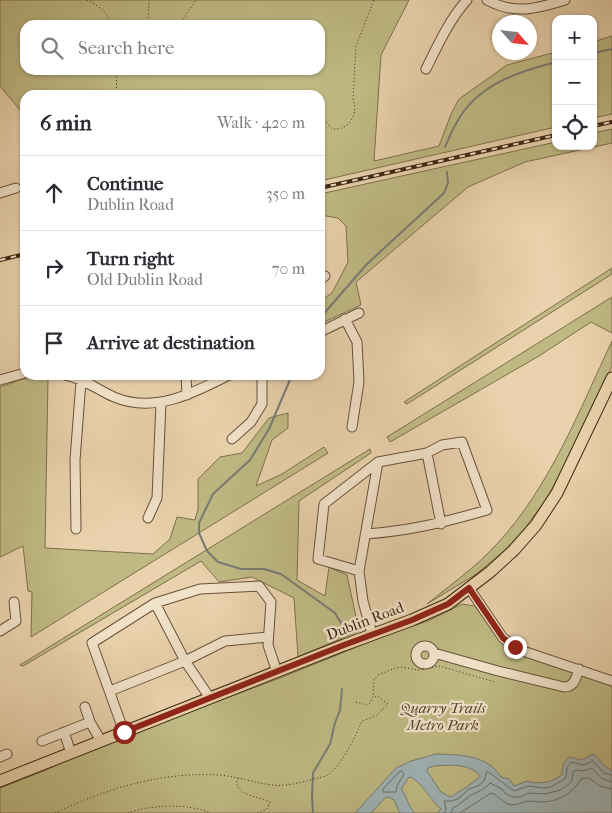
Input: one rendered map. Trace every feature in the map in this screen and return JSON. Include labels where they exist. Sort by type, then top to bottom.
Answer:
[{"type":"main road","name":"Dublin Road","points":[[0,781],[372,634],[412,620],[448,604],[490,572],[514,550],[536,525],[557,493],[612,378]]},
{"type":"street","points":[[426,69],[457,10],[467,0]]},
{"type":"street","points":[[487,0],[504,7],[526,10],[565,0]]},
{"type":"street","points":[[0,193],[16,188]]},
{"type":"street","points":[[325,330],[359,313]]},
{"type":"street","points":[[345,320],[357,342],[359,382],[352,427]]},
{"type":"street","points":[[0,380],[20,374]]},
{"type":"street","points":[[186,380],[187,396]]},
{"type":"street","points":[[76,529],[75,460],[81,381],[120,399],[140,403],[161,402],[187,396],[210,380]]},
{"type":"street","points":[[232,439],[251,422],[262,404],[262,380]]},
{"type":"street","points":[[148,518],[156,498],[161,402]]},
{"type":"street","points":[[360,571],[318,559],[324,504],[378,462],[427,453],[442,445],[462,442],[487,510],[441,524],[394,532],[366,534]]},
{"type":"street","points":[[427,453],[441,524]]},
{"type":"street","points":[[372,634],[363,601],[360,571],[378,462]]},
{"type":"street","points":[[124,732],[92,643],[155,603],[200,589],[259,586],[271,602],[268,645],[277,672]]},
{"type":"street","points":[[469,588],[506,641],[520,650],[612,681]]},
{"type":"street","points":[[0,631],[16,621],[14,602]]},
{"type":"street","points":[[155,603],[184,660],[210,698]]},
{"type":"street","points":[[110,692],[226,641],[268,637]]},
{"type":"street","points":[[434,653],[430,662],[424,667],[416,659],[417,650],[425,646],[431,648],[434,653],[498,672],[564,687],[568,687],[574,682],[579,669]]},
{"type":"street","points":[[85,707],[90,722],[101,741]]},
{"type":"street","points":[[42,740],[90,722]]},
{"type":"street","points":[[64,732],[70,753]]},
{"type":"path","points":[[87,0],[109,16],[110,20]]},
{"type":"path","points":[[148,20],[149,0]]},
{"type":"path","points":[[182,20],[196,0]]},
{"type":"path","points":[[325,120],[332,128],[338,129],[345,127],[354,117],[356,108],[353,100],[356,46],[374,0]]},
{"type":"path","points":[[116,90],[117,75]]},
{"type":"path","points":[[356,702],[367,705],[370,703],[373,697],[374,679],[378,675],[402,668],[413,670],[439,666],[495,682]]},
{"type":"path","points":[[55,813],[114,788],[155,778],[190,774],[238,776],[273,785],[294,783],[326,776],[331,774],[338,766],[362,721],[376,716],[388,704],[377,696],[373,697]]},
{"type":"path","points":[[238,776],[236,783],[240,789],[251,796],[270,802],[267,809],[257,813]]},
{"type":"path","points":[[128,813],[142,809],[180,806],[196,808],[210,813]]},
{"type":"green space","points":[[0,0],[409,0],[381,55],[374,161],[439,146],[459,99],[507,65],[526,60],[537,60],[537,57],[552,53],[552,128],[325,180],[325,90],[20,90],[20,110],[0,86]]},
{"type":"green space","points":[[612,36],[612,114],[597,117],[597,60],[597,41]]},
{"type":"green space","points":[[612,129],[612,143],[597,146],[597,132]]},
{"type":"green space","points":[[552,143],[552,150],[580,150],[525,162],[468,187],[356,282],[361,305],[325,322],[325,298],[332,293],[348,262],[346,226],[338,218],[325,216],[325,193]]},
{"type":"green space","points":[[612,268],[612,274],[407,404],[404,402]]},
{"type":"green space","points":[[612,297],[612,333],[591,322],[539,356],[390,442],[387,437]]},
{"type":"green space","points":[[612,341],[612,366],[562,472],[544,502],[525,528],[504,551],[475,575],[427,604],[496,545],[532,498],[562,448]]},
{"type":"green space","points":[[20,380],[48,380],[45,548],[153,554],[170,539],[177,517],[195,520],[198,509],[198,479],[220,457],[242,453],[269,418],[288,413],[288,428],[272,440],[256,486],[282,474],[324,447],[328,453],[31,637],[32,592],[28,591],[23,546],[0,557],[0,387]]},
{"type":"green space","points":[[370,449],[371,453],[299,501],[297,580],[325,596],[329,567],[347,575],[359,631],[298,657],[294,598],[252,577],[219,582],[201,561],[23,666],[20,665]]},
{"type":"green space","name":"Quarry Trails Metro Park","points":[[462,604],[475,606],[501,640],[518,652],[612,686],[612,813],[0,813],[0,788],[46,770],[124,732],[173,718],[280,678],[394,632],[428,621]]},
{"type":"water","points":[[436,754],[472,757],[488,764],[501,777],[509,779],[514,786],[527,781],[535,783],[549,782],[562,775],[563,764],[570,757],[582,760],[593,754],[612,771],[612,813],[437,813],[441,809],[417,782],[409,777],[401,789],[415,813],[400,813],[394,800],[389,797],[385,798],[371,813],[355,813],[396,768],[411,761]],"holes":[[[453,765],[465,767],[480,776],[450,797],[441,792],[427,771],[428,768]]]},
{"type":"waterway","points":[[597,52],[612,49]]},
{"type":"waterway","points":[[445,147],[465,109],[475,98],[499,82],[527,70],[552,63]]},
{"type":"waterway","points":[[325,312],[367,264],[444,193],[448,183],[447,172]]},
{"type":"waterway","points":[[290,380],[269,429],[250,460],[213,494],[199,523],[199,533],[207,551],[218,562],[241,569],[264,569],[281,574],[335,613],[345,633]]},
{"type":"waterway","points":[[313,813],[313,773],[330,744],[340,710],[342,689]]},
{"type":"railway","points":[[597,125],[612,122]]},
{"type":"railway","points":[[325,187],[552,136]]},
{"type":"railway","points":[[0,260],[20,255]]},
{"type":"route","points":[[124,732],[412,620],[448,604],[469,588],[503,638],[515,647]]}]
